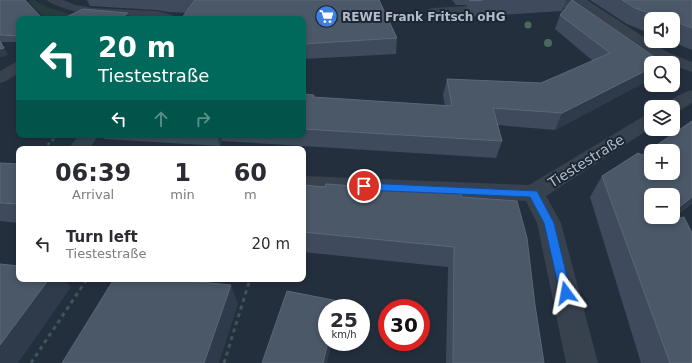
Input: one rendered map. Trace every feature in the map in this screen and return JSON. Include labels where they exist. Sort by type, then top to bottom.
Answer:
[{"type":"street","points":[[54,0],[76,9],[107,16],[157,16]]},
{"type":"street","points":[[520,7],[581,1],[662,55],[692,67]]},
{"type":"street","points":[[433,12],[504,8]]},
{"type":"street","points":[[0,78],[16,68]]},
{"type":"street","points":[[680,103],[692,95]]},
{"type":"street","name":"Tiestestraße","points":[[306,184],[533,194],[644,124]]},
{"type":"street","points":[[80,146],[87,138]]},
{"type":"street","points":[[533,194],[549,223],[582,363]]},
{"type":"path","points":[[46,146],[55,138]]},
{"type":"path","points":[[31,363],[85,282]]},
{"type":"path","points":[[224,363],[249,282]]},
{"type":"green space","points":[[34,0],[46,7],[77,16],[43,16],[28,1]]},
{"type":"building","points":[[0,0],[25,0],[40,16],[16,16],[16,36],[0,35]]},
{"type":"building","points":[[195,0],[379,0],[397,38],[306,44],[306,16],[183,16]]},
{"type":"building","points":[[572,0],[653,56],[644,56],[644,72],[562,113],[493,108],[502,141],[306,129],[306,94],[314,95],[313,97],[452,106],[447,79],[541,83],[610,53],[560,15]]},
{"type":"building","points":[[622,0],[692,0],[692,28],[680,24],[680,12],[647,12],[635,8]]},
{"type":"building","points":[[83,9],[128,13],[124,16],[68,16]]},
{"type":"building","points":[[0,41],[4,48],[0,49]]},
{"type":"building","points":[[692,121],[692,197],[680,206],[680,188],[644,188],[644,224],[680,224],[680,218],[684,217],[692,233],[692,363],[670,363],[602,176],[638,153],[642,155],[644,154],[644,180],[680,180],[680,144],[658,144],[670,136],[680,136],[680,129]]},
{"type":"building","points":[[0,163],[16,164],[16,204],[0,203]]},
{"type":"building","points":[[326,184],[462,194],[461,197],[517,201],[527,238],[544,363],[453,363],[454,247],[306,232],[306,185],[325,187]]},
{"type":"building","points":[[0,264],[16,266],[16,282],[47,282],[0,345]]},
{"type":"building","points":[[112,282],[201,282],[231,285],[204,363],[62,363]]},
{"type":"building","points":[[287,291],[328,299],[318,299],[318,351],[326,351],[323,363],[262,363]]},
{"type":"place","name":"REWE Frank Fritsch oHG","points":[[326,17]]},
{"type":"route","points":[[364,186],[533,194],[549,223],[566,293]]}]
